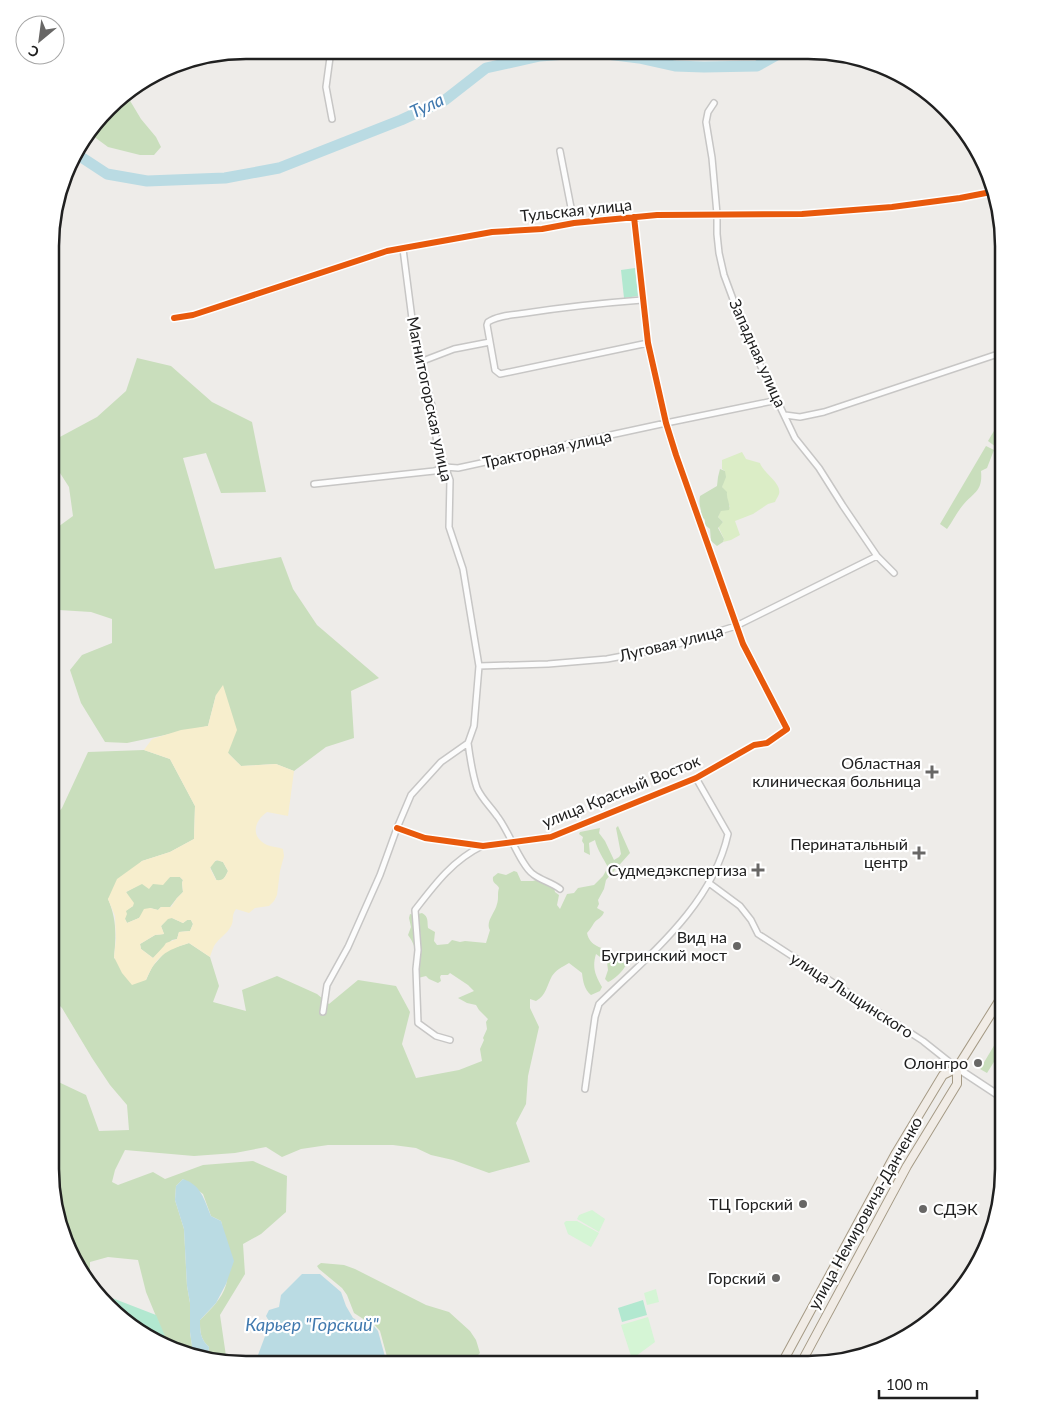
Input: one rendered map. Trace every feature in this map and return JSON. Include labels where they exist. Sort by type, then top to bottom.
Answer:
[{"type":"main road","name":"улица Немировича-Данченко","points":[[786,1356],[896,1153],[943,1075],[957,1068],[995,1007]]},
{"type":"main road","name":"улица Немировича-Данченко","points":[[805,1356],[902,1174],[957,1084],[957,1068]]},
{"type":"street","points":[[330,59],[326,87],[332,119]]},
{"type":"street","name":"Западная улица","points":[[714,103],[708,112],[706,122],[712,158],[719,252],[724,274],[752,350],[795,438],[819,468],[877,556],[894,573]]},
{"type":"street","points":[[560,151],[574,223]]},
{"type":"street","name":"Тульская улица","points":[[174,318],[193,315],[388,251],[492,232],[634,217],[717,214],[802,214],[911,204],[987,193]]},
{"type":"street","points":[[634,217],[648,343],[666,423],[736,626]]},
{"type":"street","name":"Магнитогорская улица","points":[[403,249],[415,342],[432,406],[437,444],[450,480],[449,526],[463,569],[478,666],[474,726],[468,743]]},
{"type":"street","points":[[642,300],[573,306],[496,318],[488,322],[487,325],[496,370],[500,374],[648,343]]},
{"type":"street","points":[[420,362],[454,349],[490,342]]},
{"type":"street","points":[[785,415],[800,417],[824,412],[995,355]]},
{"type":"street","name":"Тракторная улица","points":[[314,484],[458,468],[778,400]]},
{"type":"street","name":"Луговая улица","points":[[478,666],[548,664],[607,659],[665,648],[736,626],[877,556]]},
{"type":"street","name":"улица Красный Восток","points":[[397,828],[425,838],[483,846],[551,837],[696,778],[754,745],[767,743],[787,729],[743,644],[736,626]]},
{"type":"street","points":[[323,1012],[327,985],[348,947],[380,875],[411,795],[441,762],[468,743],[473,773],[485,802],[498,816],[532,874],[560,889]]},
{"type":"street","points":[[585,1089],[595,1017],[599,1004],[678,926],[709,883],[724,854],[728,834],[696,778]]},
{"type":"street","points":[[450,1040],[436,1036],[418,1023],[416,910],[448,869],[467,853],[483,846]]},
{"type":"street","name":"улица Лыщинского","points":[[709,883],[740,906],[751,920],[758,934],[923,1041],[957,1068],[995,1093]]},
{"type":"green space","points":[[129,99],[161,147],[154,155],[140,155],[108,147],[94,137]]},
{"type":"green space","points":[[635,268],[638,296],[624,298],[621,270]]},
{"type":"green space","points":[[137,358],[171,366],[212,402],[252,422],[266,492],[221,493],[206,453],[183,458],[215,569],[281,557],[293,589],[317,625],[379,678],[351,691],[354,738],[326,747],[294,771],[276,764],[241,766],[228,753],[216,695],[208,726],[127,743],[105,742],[81,703],[70,670],[82,655],[112,643],[112,619],[91,612],[59,610],[59,526],[73,516],[69,487],[59,471],[59,437],[97,417],[126,391]]},
{"type":"green space","points":[[995,429],[995,446],[988,441]]},
{"type":"green space","points":[[986,446],[994,450],[987,468],[981,471],[981,483],[977,491],[961,508],[947,529],[940,524]]},
{"type":"green space","points":[[742,452],[746,459],[760,463],[778,486],[779,494],[775,502],[735,521],[740,535],[723,542],[724,539],[718,526],[723,522],[718,517],[721,510],[730,507],[722,487],[725,471],[722,469],[722,460]]},
{"type":"green space","points":[[720,469],[725,471],[726,477],[722,487],[727,492],[729,510],[721,511],[718,517],[723,522],[718,528],[724,539],[717,546],[711,541],[710,529],[705,525],[705,520],[701,516],[700,496],[717,486]]},
{"type":"green space","points":[[144,750],[170,759],[195,806],[194,839],[170,852],[142,861],[108,899],[115,928],[114,958],[146,980],[152,967],[167,950],[189,943],[210,957],[219,986],[213,1002],[246,1011],[242,990],[277,976],[317,994],[329,1004],[358,980],[396,986],[410,1012],[402,1044],[416,1078],[459,1070],[482,1061],[480,1049],[487,1029],[486,1022],[488,1019],[476,1005],[458,998],[474,991],[450,973],[448,975],[441,975],[441,981],[438,983],[426,976],[418,978],[414,945],[408,935],[411,927],[410,914],[422,913],[426,916],[428,928],[435,932],[434,941],[437,945],[448,944],[452,940],[486,943],[490,930],[489,921],[498,902],[499,888],[494,882],[493,877],[498,873],[506,875],[514,871],[517,872],[521,881],[539,879],[554,887],[555,892],[559,895],[557,905],[560,909],[567,894],[574,893],[578,888],[594,885],[603,876],[608,867],[595,840],[589,843],[590,855],[584,852],[583,837],[579,834],[580,832],[600,828],[599,833],[614,860],[621,854],[616,828],[618,826],[630,853],[606,880],[597,908],[604,912],[587,933],[594,944],[613,953],[626,965],[625,967],[616,977],[608,982],[605,979],[608,970],[607,962],[596,954],[595,971],[602,987],[600,991],[591,995],[585,988],[582,973],[569,963],[554,974],[539,999],[536,1001],[530,999],[530,1008],[539,1027],[528,1076],[526,1104],[516,1123],[530,1162],[489,1173],[453,1160],[431,1155],[416,1148],[393,1145],[328,1145],[301,1149],[282,1157],[266,1147],[235,1153],[194,1156],[125,1150],[115,1170],[112,1182],[118,1185],[153,1172],[165,1179],[203,1165],[253,1161],[287,1176],[286,1212],[261,1234],[243,1244],[245,1274],[220,1315],[226,1355],[209,1353],[209,1347],[202,1338],[200,1331],[200,1320],[219,1300],[227,1280],[226,1253],[221,1221],[211,1216],[203,1194],[183,1179],[176,1186],[175,1200],[184,1229],[192,1348],[165,1338],[146,1292],[138,1260],[108,1257],[90,1262],[90,1273],[73,1241],[62,1205],[59,1181],[59,1082],[86,1095],[99,1131],[129,1130],[127,1105],[110,1085],[59,1005],[59,812],[88,752]]},
{"type":"green space","points":[[218,860],[223,862],[228,871],[223,879],[217,881],[210,867],[213,862]]},
{"type":"green space","points":[[170,877],[180,877],[183,880],[183,892],[170,907],[161,907],[158,910],[150,908],[139,918],[127,923],[125,911],[133,906],[126,892],[142,883],[153,884]]},
{"type":"green space","points":[[168,918],[183,923],[191,920],[193,924],[190,931],[179,932],[177,939],[172,940],[153,958],[141,949],[140,944],[155,935],[164,934],[161,926]]},
{"type":"green space","points":[[995,1044],[995,1060],[987,1073],[980,1069]]},
{"type":"green space","points":[[592,1210],[605,1219],[599,1232],[577,1219],[579,1215]]},
{"type":"green space","points":[[566,1221],[577,1221],[599,1233],[591,1247],[568,1234],[564,1223]]},
{"type":"green space","points":[[321,1263],[344,1265],[426,1305],[449,1312],[470,1331],[476,1340],[480,1353],[477,1356],[387,1356],[380,1331],[373,1323],[354,1313],[342,1288],[317,1266]]},
{"type":"green space","points":[[656,1289],[659,1302],[647,1305],[644,1293]]},
{"type":"green space","points":[[110,1297],[156,1315],[166,1338],[132,1318]]},
{"type":"green space","points":[[643,1300],[647,1315],[622,1322],[618,1308]]},
{"type":"green space","points":[[648,1317],[655,1342],[636,1356],[631,1356],[621,1325]]},
{"type":"sand","points":[[223,685],[237,730],[228,753],[241,766],[276,764],[294,771],[288,816],[267,812],[259,820],[256,829],[258,838],[262,842],[269,846],[283,849],[284,856],[277,895],[269,906],[255,908],[249,913],[236,909],[231,927],[216,944],[210,957],[189,943],[163,955],[158,959],[146,980],[132,985],[122,973],[114,957],[116,939],[115,916],[108,899],[117,879],[142,861],[170,852],[194,839],[195,806],[170,759],[144,750],[152,739],[181,730],[208,726],[216,695]],"holes":[[[216,860],[223,862],[228,871],[221,880],[216,880],[210,868]],[[170,877],[180,877],[183,880],[183,892],[171,907],[161,907],[158,910],[144,909],[139,918],[127,923],[125,919],[126,911],[134,903],[126,892],[142,884],[149,889],[153,884],[163,885]],[[172,918],[183,923],[191,920],[193,924],[190,931],[179,932],[177,939],[166,943],[153,958],[141,949],[140,944],[155,935],[164,934],[161,926],[168,919]]]},
{"type":"water","points":[[183,1179],[198,1189],[204,1198],[211,1216],[221,1221],[234,1261],[226,1284],[216,1303],[200,1320],[201,1335],[209,1347],[209,1353],[192,1348],[184,1229],[175,1200],[176,1186]]},
{"type":"water","name":"Карьер \"Горский\"","points":[[302,1274],[320,1274],[341,1292],[353,1318],[368,1326],[373,1325],[378,1331],[385,1356],[258,1356],[270,1323],[266,1316],[269,1310],[279,1307],[281,1295]]},
{"type":"waterway","name":"Тула","points":[[81,157],[107,174],[147,181],[225,178],[279,168],[401,120],[445,100],[486,68],[526,59]]},
{"type":"waterway","name":"Тула","points":[[644,59],[675,66],[704,67],[757,66],[770,59]]},
{"type":"cycle path","points":[[174,318],[193,315],[387,251],[492,232],[542,229],[574,223],[657,215],[802,214],[892,207],[987,193]]},
{"type":"cycle path","points":[[397,828],[425,838],[483,846],[551,837],[696,778],[754,745],[767,743],[787,729],[743,644],[666,423],[648,343],[634,217]]},
{"type":"place","name":"Областная клиническая больница","points":[[932,772]]},
{"type":"place","name":"Перинатальный центр","points":[[919,853]]},
{"type":"place","name":"Судмедэкспертиза","points":[[758,870]]},
{"type":"place","name":"Вид на Бугринский мост","points":[[737,946]]},
{"type":"place","name":"Олонгро","points":[[978,1063]]},
{"type":"place","name":"ТЦ Горский","points":[[803,1204]]},
{"type":"place","name":"СДЭК","points":[[923,1209]]},
{"type":"place","name":"Горский","points":[[776,1278]]}]
